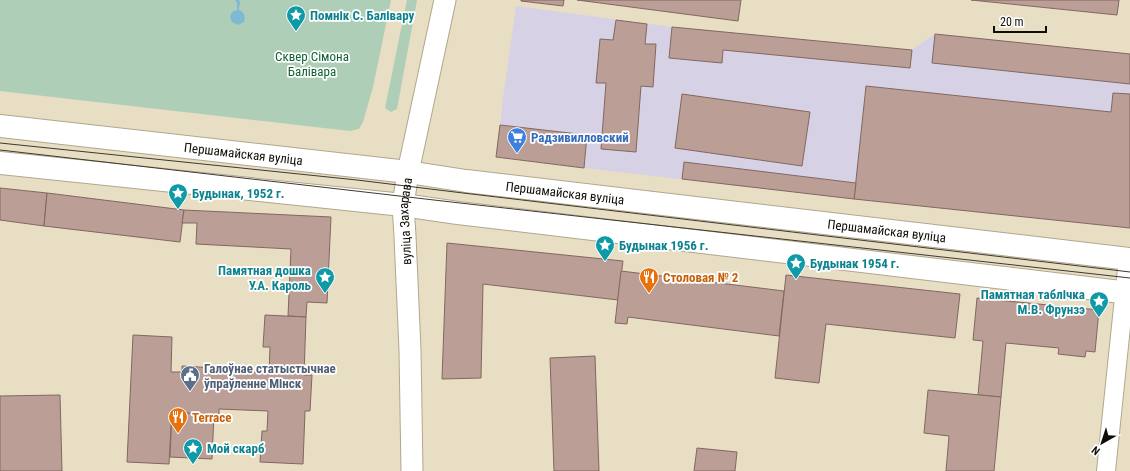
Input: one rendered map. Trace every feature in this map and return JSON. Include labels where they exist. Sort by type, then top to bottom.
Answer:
[{"type":"main road","name":"вуліца Захарава","points":[[412,471],[410,350],[406,236],[403,206],[408,172],[445,0]]},
{"type":"main road","name":"Першамайская вуліца","points":[[0,126],[408,172],[466,181],[1129,259]]},
{"type":"main road","points":[[0,163],[403,206],[1127,292]]},
{"type":"street","points":[[1106,471],[1127,292],[1129,259]]},
{"type":"shaded area","points":[[516,6],[672,27],[912,50],[935,34],[1130,54],[1130,228],[854,199],[584,168],[587,135],[500,125]]},
{"type":"green space","name":"Сквер Сімона Балівара","points":[[0,0],[391,0],[373,87],[363,122],[359,129],[350,131],[0,91]]},
{"type":"green space","points":[[407,0],[417,0],[397,109],[391,112],[385,108]]},
{"type":"water","points":[[235,0],[239,0],[239,10],[245,16],[244,22],[238,25],[232,22],[230,17],[232,12],[237,10],[237,3]]},
{"type":"building","points":[[521,0],[564,0],[563,6]]},
{"type":"building","points":[[577,0],[741,0],[738,21]]},
{"type":"building","points":[[971,0],[1119,0],[1117,15]]},
{"type":"building","points":[[616,20],[647,24],[645,44],[656,44],[653,87],[641,86],[636,152],[601,149],[606,83],[596,83],[600,39],[613,40]]},
{"type":"building","points":[[672,27],[912,50],[910,68],[723,50],[722,63],[669,58]]},
{"type":"building","points":[[935,34],[1130,54],[1130,84],[932,63]]},
{"type":"building","points":[[866,86],[1111,112],[1113,93],[1130,94],[1130,228],[854,199]]},
{"type":"building","points":[[682,94],[810,112],[802,166],[675,148]]},
{"type":"building","points":[[500,125],[587,135],[584,168],[496,157]]},
{"type":"building","points":[[684,162],[856,183],[854,199],[682,179]]},
{"type":"building","points":[[0,188],[47,193],[44,226],[0,220]]},
{"type":"building","points":[[47,193],[184,210],[180,242],[44,226]]},
{"type":"building","points":[[184,210],[331,217],[327,303],[307,302],[306,317],[288,316],[291,249],[196,244],[197,223],[182,223]]},
{"type":"building","points":[[447,243],[623,261],[618,300],[483,284],[481,378],[442,379]]},
{"type":"building","points":[[621,271],[784,291],[779,336],[628,317],[627,324],[615,323]]},
{"type":"building","points":[[786,275],[960,294],[955,338],[826,324],[819,383],[775,378]]},
{"type":"building","points":[[977,298],[1099,310],[1095,352],[1086,351],[1085,357],[1058,354],[1059,348],[1006,343],[1001,397],[978,395],[983,341],[973,340]]},
{"type":"building","points":[[265,315],[306,317],[304,375],[312,375],[310,411],[305,411],[303,464],[260,462],[262,431],[267,431],[268,411],[219,409],[219,415],[183,413],[183,410],[172,410],[169,464],[127,462],[133,335],[172,337],[171,372],[182,372],[182,366],[215,368],[215,371],[269,373],[270,347],[263,347]]},
{"type":"building","points":[[595,356],[599,471],[554,471],[550,358]]},
{"type":"building","points":[[928,390],[1001,397],[994,471],[946,471],[949,436],[924,433]]},
{"type":"building","points":[[60,395],[62,471],[0,471],[0,396]]},
{"type":"building","points":[[172,410],[183,410],[183,413],[214,414],[212,459],[170,457]]},
{"type":"building","points":[[697,448],[737,452],[735,471],[694,471]]},
{"type":"tram line","points":[[0,143],[357,180],[1130,272]]},
{"type":"tram line","points":[[0,150],[1130,278]]},
{"type":"place","name":"Помнік С. Балівару","points":[[296,32]]},
{"type":"place","name":"Радзивилловский","points":[[517,154]]},
{"type":"place","name":"Будынак, 1952 г.","points":[[178,210]]},
{"type":"place","name":"Будынак 1956 г.","points":[[605,262]]},
{"type":"place","name":"Будынак 1954 г.","points":[[796,280]]},
{"type":"place","name":"Памятная дошка У.А. Кароль","points":[[325,294]]},
{"type":"place","name":"Столовая № 2","points":[[649,294]]},
{"type":"place","name":"Памятная таблічка М.В. Фрунзэ","points":[[1099,318]]},
{"type":"place","name":"Галоўнае статыстычнае ўпраўленне Мінск","points":[[190,392]]},
{"type":"place","name":"Terrace","points":[[178,434]]},
{"type":"place","name":"Мой скарб","points":[[193,465]]}]
